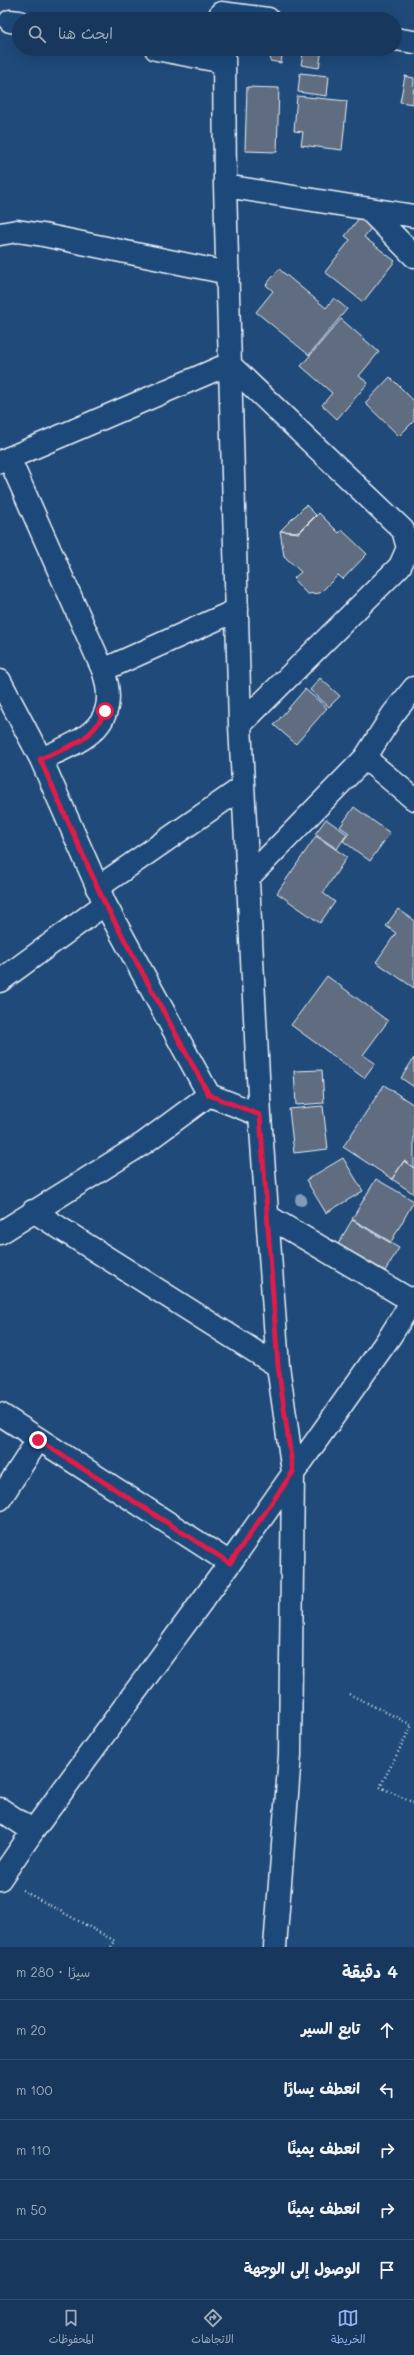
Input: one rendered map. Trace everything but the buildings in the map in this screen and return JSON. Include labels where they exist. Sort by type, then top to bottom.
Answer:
[{"type":"street","points":[[402,40],[414,42]]},
{"type":"street","points":[[224,56],[224,186],[228,273],[229,364],[243,787],[249,877],[260,1115],[269,1217],[278,1366],[293,1472],[290,1755],[275,1947]]},
{"type":"street","points":[[224,186],[414,216]]},
{"type":"street","points":[[368,209],[414,256]]},
{"type":"street","points":[[0,234],[17,231],[43,234],[228,273]]},
{"type":"street","points":[[40,759],[89,736],[100,724],[108,699],[108,686],[103,670],[5,460],[229,364]]},
{"type":"street","points":[[229,364],[403,530],[408,548],[400,566],[240,725]]},
{"type":"street","points":[[103,670],[237,610]]},
{"type":"street","points":[[0,681],[40,759],[101,896],[209,1095],[260,1115]]},
{"type":"street","points":[[249,877],[365,758],[393,714],[414,688]]},
{"type":"street","points":[[365,758],[414,799]]},
{"type":"street","points":[[0,981],[101,896],[243,787]]},
{"type":"street","points":[[0,1233],[144,1143],[209,1095]]},
{"type":"street","points":[[33,1211],[278,1366]]},
{"type":"street","points":[[0,1879],[33,1831],[230,1563],[391,1335],[413,1299],[269,1217]]},
{"type":"street","points":[[0,1414],[230,1563]]},
{"type":"street","points":[[0,1499],[38,1440]]},
{"type":"street","points":[[0,1809],[33,1831]]},
{"type":"path","points":[[349,1694],[412,1725],[380,1787],[414,1803]]},
{"type":"path","points":[[0,1879],[115,1941],[111,1947]]},
{"type":"route","points":[[38,1440],[230,1563],[293,1472],[278,1366],[267,1185],[260,1115],[209,1095],[105,904],[40,759],[67,748],[89,736],[100,724],[105,711]]}]
